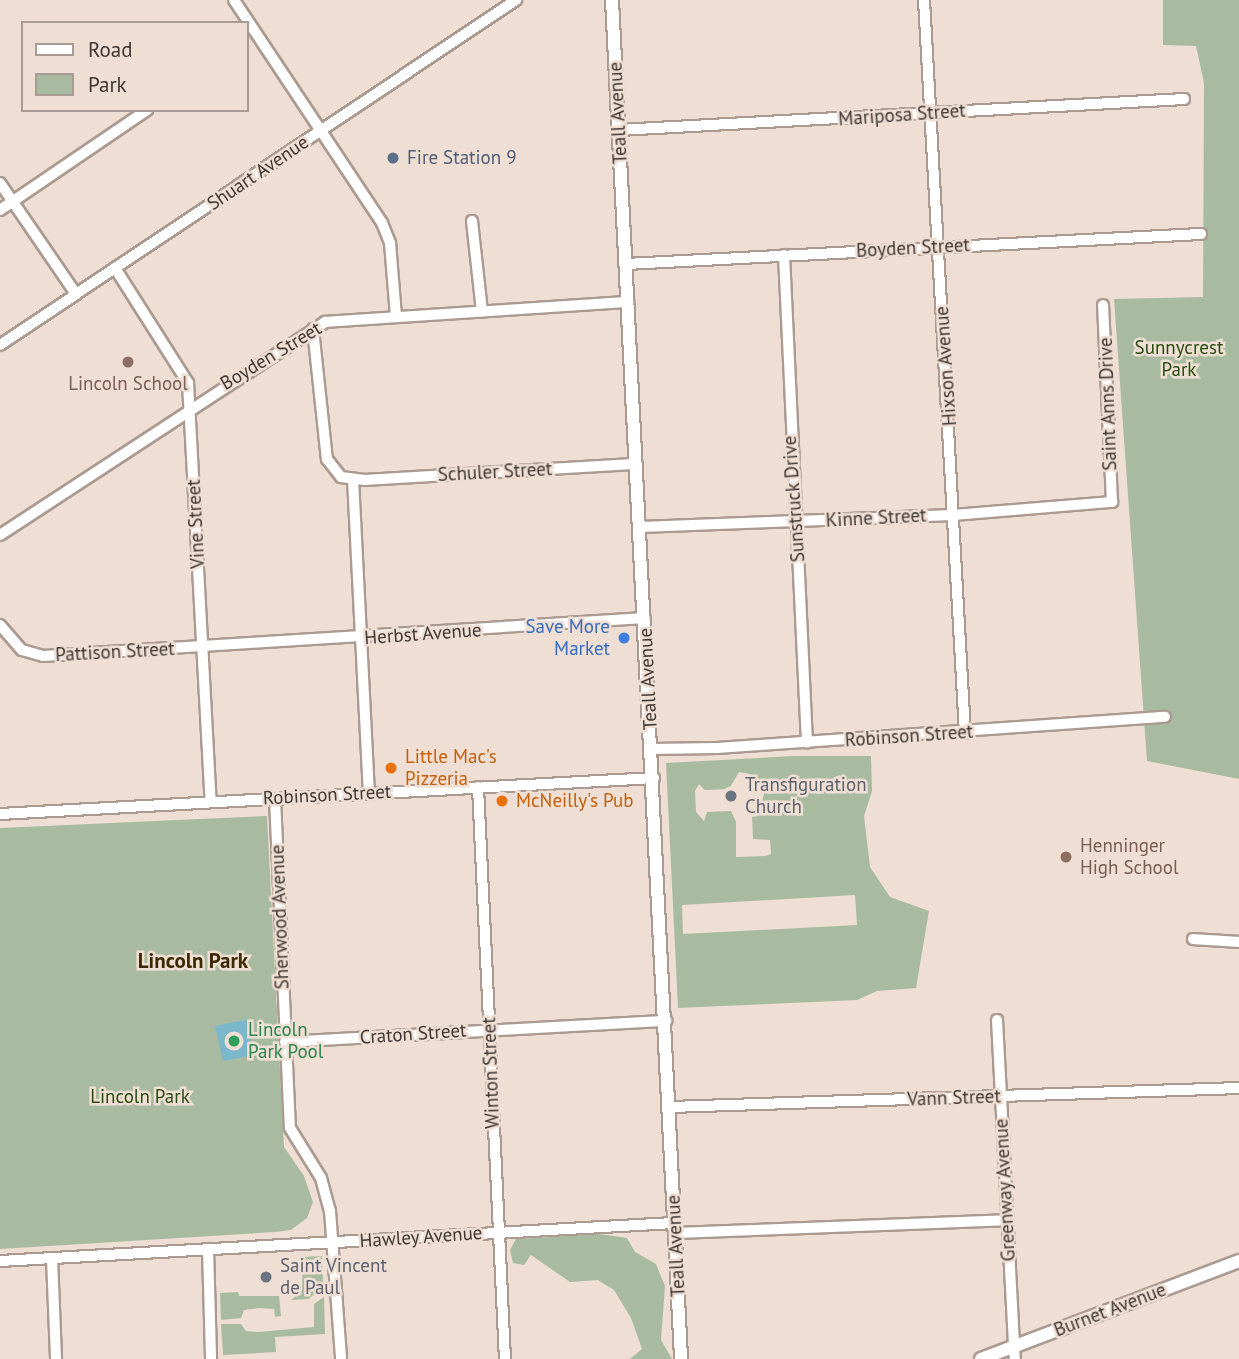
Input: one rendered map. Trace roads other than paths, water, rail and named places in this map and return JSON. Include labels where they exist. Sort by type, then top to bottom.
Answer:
[{"type":"street","points":[[234,0],[382,223],[390,243],[396,316]]},
{"type":"street","name":"Shuart Avenue","points":[[0,345],[516,0]]},
{"type":"street","name":"Teall Avenue","points":[[612,0],[654,778],[681,1359]]},
{"type":"street","name":"Hixson Avenue","points":[[924,0],[965,733]]},
{"type":"street","points":[[248,42],[258,35]]},
{"type":"street","name":"Mariposa Street","points":[[619,130],[1184,99]]},
{"type":"street","points":[[0,209],[144,112]]},
{"type":"street","points":[[0,183],[76,294]]},
{"type":"street","points":[[472,221],[482,311]]},
{"type":"street","name":"Boyden Street","points":[[626,264],[1201,234]]},
{"type":"street","name":"Sunstruck Drive","points":[[784,255],[807,742]]},
{"type":"street","name":"Vine Street","points":[[115,268],[184,374],[190,407],[211,801]]},
{"type":"street","name":"Boyden Street","points":[[0,535],[190,407],[325,322],[628,302]]},
{"type":"street","name":"Saint Anns Drive","points":[[1104,305],[1112,502]]},
{"type":"street","points":[[313,329],[327,459],[333,471],[353,479],[369,793]]},
{"type":"street","name":"Schuler Street","points":[[353,479],[637,464]]},
{"type":"street","name":"Kinne Street","points":[[640,527],[954,515],[1112,502]]},
{"type":"street","name":"Herbst Avenue","points":[[202,648],[645,618]]},
{"type":"street","name":"Pattison Street","points":[[0,625],[8,639],[32,655],[202,648]]},
{"type":"street","name":"Robinson Street","points":[[652,749],[965,733],[1165,717]]},
{"type":"street","name":"Robinson Street","points":[[0,814],[654,778]]},
{"type":"street","name":"Winton Street","points":[[478,787],[505,1359]]},
{"type":"street","name":"Sherwood Avenue","points":[[275,799],[290,1128],[325,1186],[334,1243],[341,1359]]},
{"type":"street","points":[[1194,939],[1239,942]]},
{"type":"street","name":"Craton Street","points":[[285,1042],[666,1020]]},
{"type":"street","name":"Greenway Avenue","points":[[997,1020],[1014,1353]]},
{"type":"street","name":"Vann Street","points":[[670,1107],[1239,1088]]},
{"type":"street","name":"Hawley Avenue","points":[[0,1261],[500,1232],[1007,1220]]},
{"type":"street","points":[[208,1249],[211,1359]]},
{"type":"street","points":[[52,1258],[56,1359]]},
{"type":"street","name":"Burnet Avenue","points":[[982,1359],[1014,1353],[1239,1261]]},
{"type":"water","name":"Lincoln Park Pool","points":[[249,1019],[251,1056],[223,1061],[215,1026]]},
{"type":"place","name":"Fire Station 9","points":[[393,158]]},
{"type":"place","name":"Lincoln School","points":[[128,362]]},
{"type":"place","name":"Save More Market","points":[[624,638]]},
{"type":"place","name":"Little Mac's Pizzeria","points":[[391,768]]},
{"type":"place","name":"Transfiguration Church","points":[[731,796]]},
{"type":"place","name":"McNeilly's Pub","points":[[502,801]]},
{"type":"place","name":"Henninger High School","points":[[1066,857]]},
{"type":"place","name":"Lincoln Park Pool","points":[[234,1041]]},
{"type":"place","name":"Saint Vincent de Paul","points":[[266,1277]]},
{"type":"district","name":"Lincoln Park","points":[[193,961]]},
{"type":"park label","name":"Sunnycrest Park","points":[[1179,359]]}]
